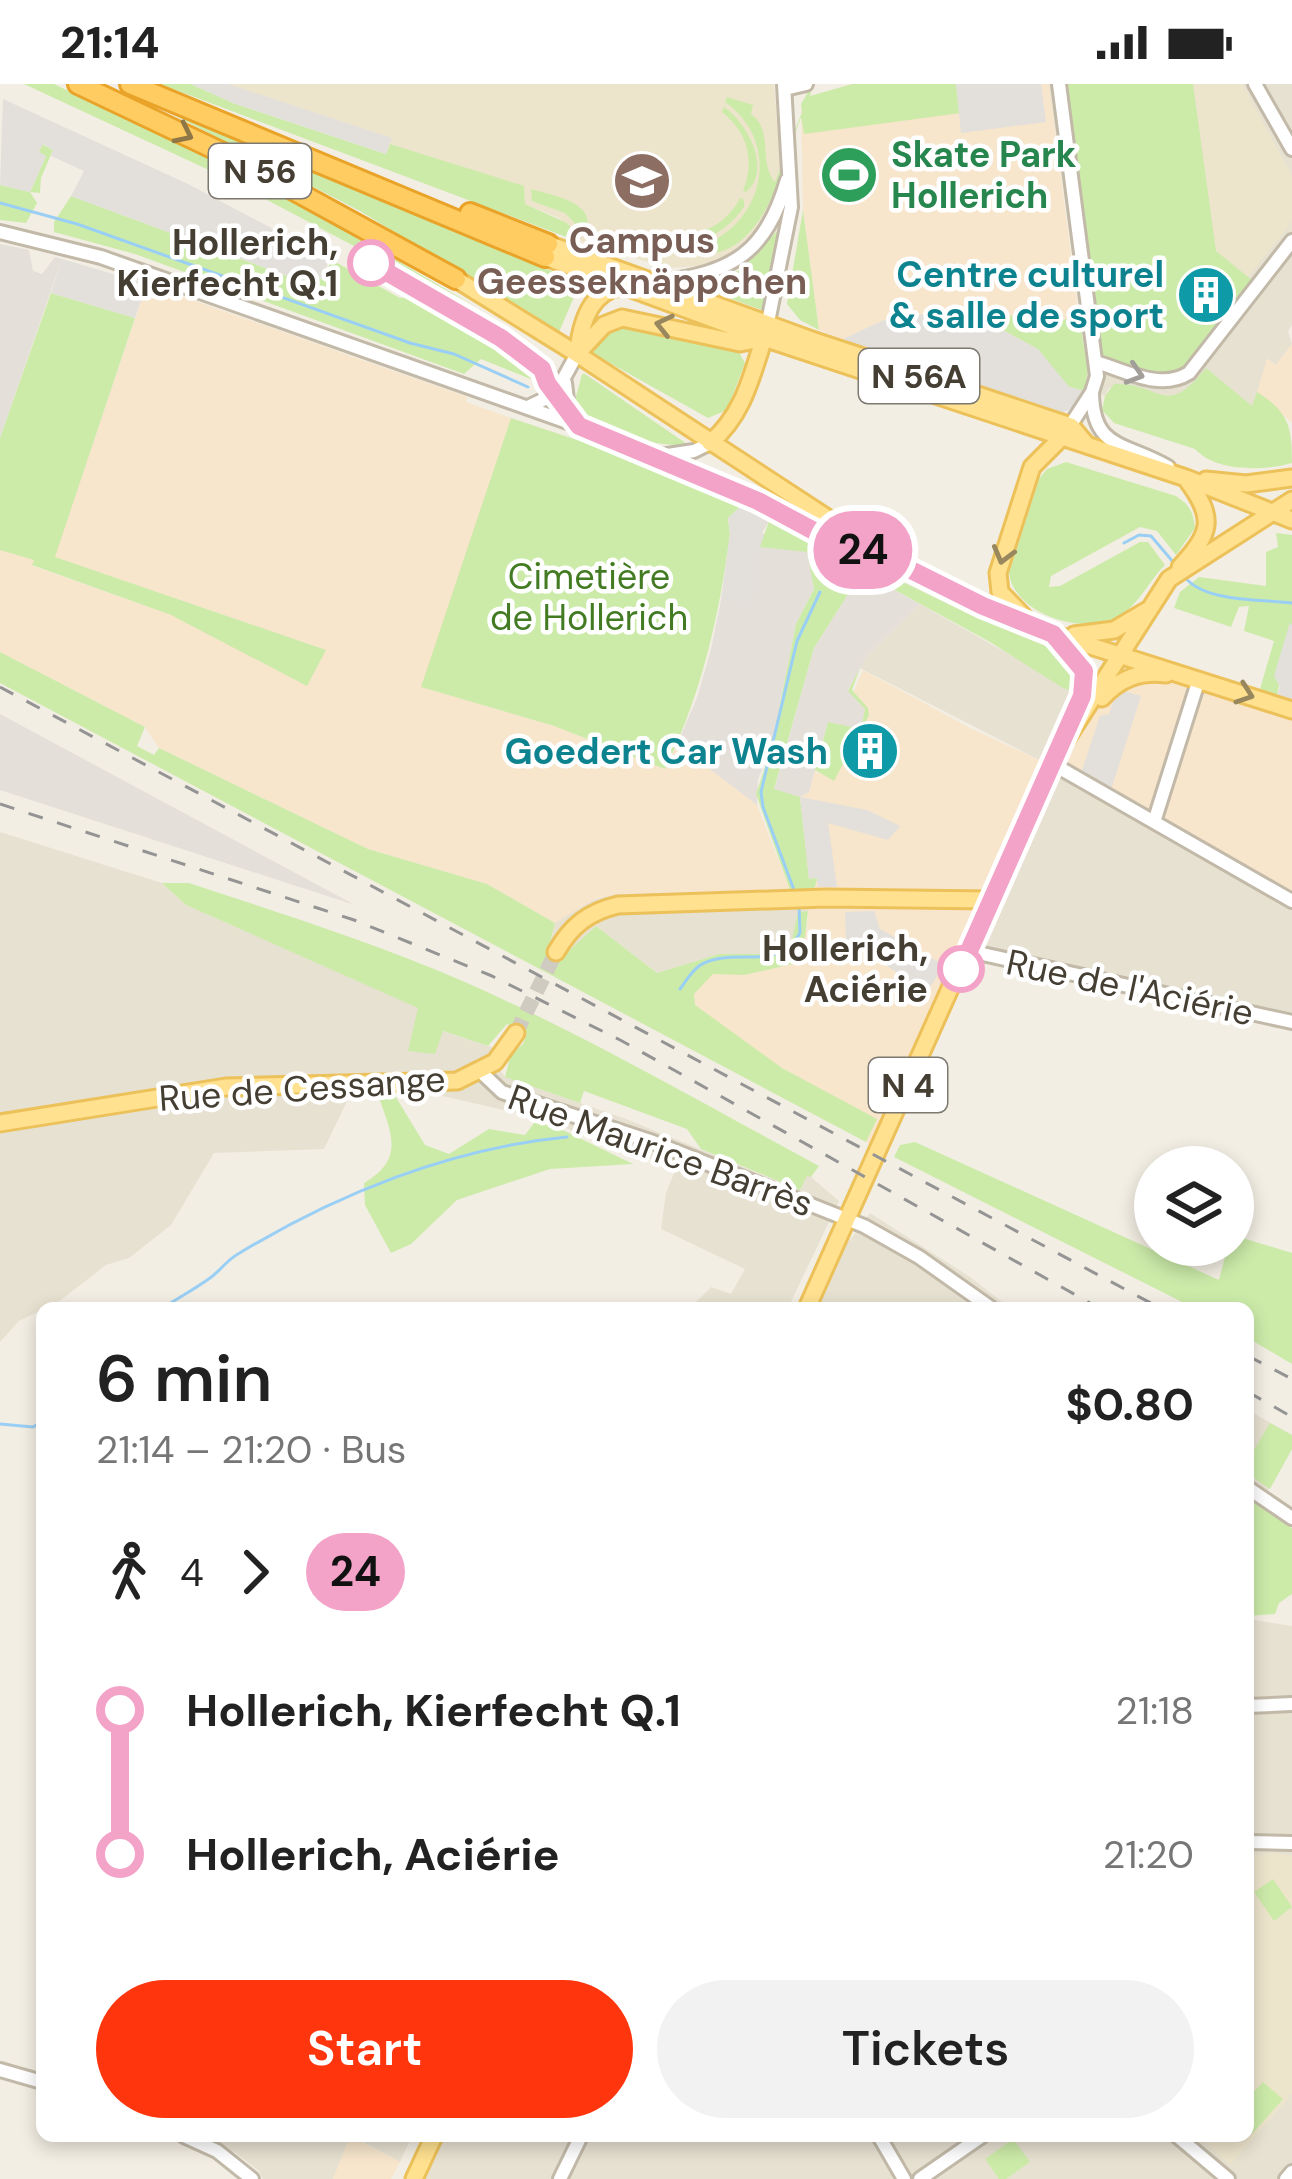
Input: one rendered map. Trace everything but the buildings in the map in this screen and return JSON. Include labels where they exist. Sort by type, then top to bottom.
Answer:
[{"type":"highway","name":"N 56","points":[[78,84],[267,175],[456,279]]},
{"type":"highway","name":"N 56","points":[[130,84],[344,176]]},
{"type":"highway","name":"N 56A","points":[[344,176],[546,250]]},
{"type":"main road","name":"N 56A","points":[[546,250],[659,282],[766,331]]},
{"type":"main road","name":"N 56A","points":[[546,250],[625,287],[1066,432],[1089,447],[1186,478],[1292,520]]},
{"type":"main road","name":"N 56","points":[[456,279],[893,561],[1053,634],[1292,710]]},
{"type":"main road","points":[[577,354],[580,332],[596,297],[606,290],[659,282]]},
{"type":"main road","points":[[577,354],[604,325],[622,318],[740,343],[766,331]]},
{"type":"main road","points":[[710,443],[730,426],[740,409],[766,331]]},
{"type":"main road","points":[[1053,634],[1009,605],[998,581],[1024,485],[1041,457],[1066,432]]},
{"type":"main road","name":"N 56A","points":[[1041,457],[1067,452],[1130,470],[1186,478]]},
{"type":"main road","points":[[1186,478],[1246,484],[1292,478]]},
{"type":"main road","name":"N 4","points":[[1186,478],[1208,522],[1189,563]]},
{"type":"main road","name":"N 4","points":[[1051,763],[1169,579],[1292,500]]},
{"type":"main road","name":"N 56","points":[[1053,634],[1103,634],[1148,609]]},
{"type":"main road","name":"N 4","points":[[810,1302],[1082,696],[1085,681],[1078,660],[1053,634]]},
{"type":"main road","name":"N 4","points":[[1051,763],[1119,682],[1155,673],[1199,679]]},
{"type":"main road","points":[[556,952],[575,924],[602,909],[798,899],[990,900]]},
{"type":"main road","name":"Rue de Cessange","points":[[0,1123],[188,1091],[272,1084],[457,1081],[481,1072],[501,1056],[516,1034]]},
{"type":"main road","points":[[414,2179],[431,2142]]},
{"type":"street","points":[[766,331],[788,233],[790,167],[784,87],[806,84]]},
{"type":"street","points":[[1059,84],[1097,376],[1066,432]]},
{"type":"street","points":[[1255,84],[1292,149]]},
{"type":"street","points":[[659,282],[706,275],[741,258],[770,226],[790,167]]},
{"type":"street","points":[[0,232],[101,257],[579,426],[758,501],[814,531],[893,561]]},
{"type":"street","points":[[1096,362],[1148,379],[1175,381],[1189,373],[1292,241]]},
{"type":"street","points":[[527,408],[555,394],[577,354]]},
{"type":"street","points":[[565,382],[568,409],[579,426]]},
{"type":"street","name":"N 56A","points":[[1092,392],[1093,418],[1103,436],[1186,478]]},
{"type":"street","points":[[654,456],[694,452],[710,443]]},
{"type":"street","points":[[758,501],[802,505]]},
{"type":"street","points":[[1154,822],[1199,679]]},
{"type":"street","points":[[1051,763],[1292,901]]},
{"type":"street","name":"Rue de l'Aciérie","points":[[969,951],[1292,1022]]},
{"type":"street","name":"Rue Maurice Barrès","points":[[481,1072],[502,1092],[653,1142],[893,1240],[982,1302]]},
{"type":"street","points":[[1254,1492],[1292,1518]]},
{"type":"street","points":[[1254,1706],[1292,1704]]},
{"type":"street","points":[[1254,1842],[1292,1843]]},
{"type":"street","points":[[0,2070],[36,2079]]},
{"type":"street","points":[[197,2142],[217,2151],[252,2179]]},
{"type":"street","points":[[578,2142],[561,2175],[580,2179]]},
{"type":"street","points":[[882,2142],[904,2179]]},
{"type":"street","points":[[920,2179],[973,2142]]},
{"type":"street","points":[[1184,2142],[1228,2179]]},
{"type":"street","points":[[1286,2179],[1292,2172]]},
{"type":"shaded area","name":"Campus Geesseknäppchen","points":[[191,84],[774,84],[781,171],[773,203],[757,229],[731,253],[700,266],[667,268],[573,239],[577,236],[559,218],[525,204],[524,187]]},
{"type":"shaded area","points":[[191,84],[228,84],[392,138],[386,154],[233,103]]},
{"type":"shaded area","points":[[852,84],[1049,84],[1079,317],[1043,323],[1036,313],[985,320],[970,313],[970,308],[884,320],[843,339],[819,330],[803,210],[801,104]]},
{"type":"shaded area","points":[[956,84],[1041,84],[1046,122],[961,133]]},
{"type":"shaded area","points":[[1049,84],[1292,84],[1292,325],[1288,331],[1292,344],[1276,365],[1268,359],[1253,407],[1187,392],[1167,396],[1109,388],[1105,396],[1085,389],[1088,371]]},
{"type":"shaded area","points":[[1193,84],[1242,84],[1292,176],[1292,222],[1248,277],[1216,251]]},
{"type":"shaded area","points":[[3,99],[188,184],[330,259],[326,267],[333,270],[328,282],[319,278],[314,286],[71,196],[84,171],[51,156],[53,150],[43,144],[39,152],[46,156],[30,192],[0,185]]},
{"type":"shaded area","points":[[0,244],[29,250],[33,271],[42,274],[55,257],[62,259],[0,438]]},
{"type":"shaded area","points":[[62,259],[147,284],[135,318],[51,293]]},
{"type":"shaded area","points":[[147,284],[467,397],[466,402],[511,418],[422,687],[554,726],[665,769],[677,744],[757,805],[790,890],[617,894],[595,899],[555,923],[487,884],[368,849],[159,748],[145,727],[0,652],[0,550],[171,615],[326,650],[54,557]]},
{"type":"shaded area","points":[[969,307],[971,313],[1038,349],[1069,387],[1084,391],[1080,401],[1054,415],[871,355],[843,339],[884,320]]},
{"type":"shaded area","points":[[1292,344],[1292,423],[1257,392],[1267,359],[1276,365]]},
{"type":"shaded area","points":[[740,507],[769,521],[762,533],[808,552],[814,589],[796,624],[771,749],[758,779],[757,805],[677,744],[711,649]]},
{"type":"shaded area","points":[[740,507],[763,518],[751,603],[721,599],[728,518]]},
{"type":"shaded area","points":[[862,572],[920,604],[867,656],[848,690],[865,709],[861,730],[828,722],[809,792],[800,797],[774,790],[814,648]]},
{"type":"shaded area","points":[[920,604],[1076,692],[1058,727],[1059,743],[1292,901],[1292,1022],[969,951],[1049,765],[860,668]]},
{"type":"shaded area","points":[[1290,622],[1292,700],[1277,695],[1280,687],[1274,676]]},
{"type":"shaded area","points":[[863,670],[1050,765],[879,1149],[866,1142],[876,1120],[730,1034],[695,1005],[693,994],[713,974],[744,974],[805,961],[793,951],[807,930],[808,911],[800,889],[814,889],[800,797],[809,792],[815,770],[818,774]]},
{"type":"shaded area","points":[[1155,673],[1292,710],[1292,901],[1051,763],[1110,689]]},
{"type":"shaded area","points":[[1124,691],[1141,696],[1111,790],[1081,773],[1100,716],[1109,714],[1114,698]]},
{"type":"shaded area","points":[[0,714],[355,905],[0,790]]},
{"type":"shaded area","points":[[800,797],[867,810],[900,826],[888,840],[828,823],[837,887],[818,887],[817,878],[809,879]]},
{"type":"shaded area","points":[[0,832],[162,883],[186,905],[419,1008],[409,1050],[442,1031],[497,1049],[495,1062],[505,1077],[626,1119],[800,1190],[807,1175],[839,1201],[791,1302],[696,1302],[711,1287],[731,1294],[745,1269],[661,1229],[666,1193],[676,1168],[538,1118],[438,1095],[350,1095],[324,1149],[214,1153],[171,1225],[129,1258],[106,1265],[58,1302],[36,1302],[36,1313],[19,1321],[0,1342]]},
{"type":"shaded area","points":[[800,889],[808,911],[798,912],[793,939],[767,954],[719,954],[657,973],[596,926],[563,957],[549,948],[560,916],[617,894]]},
{"type":"shaded area","points":[[874,911],[880,929],[944,965],[927,992],[846,939],[845,912]]},
{"type":"shaded area","points":[[870,1213],[1002,1302],[820,1302],[844,1248]]},
{"type":"shaded area","points":[[1254,1413],[1292,1435],[1292,1449],[1259,1505],[1254,1501]]},
{"type":"shaded area","points":[[1254,1620],[1292,1626],[1292,2179],[424,2179],[440,2142],[1254,2142]]},
{"type":"shaded area","points":[[1254,1855],[1292,1856],[1292,2094],[1254,2138]]},
{"type":"shaded area","points":[[215,2142],[348,2142],[333,2179],[263,2179],[236,2153]]},
{"type":"shaded area","points":[[348,2142],[362,2142],[400,2162],[391,2179],[333,2179]]},
{"type":"shaded area","points":[[363,2142],[409,2142],[400,2162]]},
{"type":"shaded area","points":[[1205,2142],[1250,2142],[1230,2165]]},
{"type":"green space","points":[[24,84],[54,84],[186,147],[341,228],[473,305],[226,178]]},
{"type":"green space","points":[[160,84],[191,84],[233,103],[386,154],[390,144],[524,186],[525,204],[567,223],[578,236],[569,238]]},
{"type":"green space","points":[[813,84],[810,96],[852,84],[956,84],[961,113],[804,134],[801,117],[779,181],[756,224],[723,251],[701,254],[701,246],[740,219],[758,180],[754,138],[725,102],[727,97],[753,105],[751,114],[762,129],[767,165],[775,182],[801,104]]},
{"type":"green space","points":[[1059,84],[1193,84],[1216,251],[1258,285],[1175,381],[1096,362]]},
{"type":"green space","points":[[724,107],[754,147],[757,171],[746,192],[747,148],[722,112]]},
{"type":"green space","points":[[170,113],[580,283],[559,332],[360,211]]},
{"type":"green space","points":[[42,144],[53,150],[40,193],[30,192],[46,156],[38,152]]},
{"type":"green space","points":[[0,185],[30,192],[37,203],[26,223],[0,220]]},
{"type":"green space","points":[[531,189],[580,208],[588,223],[585,234],[565,213],[532,201]]},
{"type":"green space","points":[[71,196],[314,286],[319,278],[327,281],[330,259],[491,347],[533,380],[481,359],[464,374],[135,254],[54,232],[54,222]]},
{"type":"green space","points":[[740,198],[744,207],[721,230],[703,240],[672,242],[672,236],[693,234],[720,222]]},
{"type":"green space","points":[[803,210],[819,330],[800,320],[787,304]]},
{"type":"green space","points":[[778,230],[762,310],[699,287],[740,270]]},
{"type":"green space","points":[[51,293],[135,318],[55,557],[326,650],[307,686],[171,615],[0,550],[0,438]]},
{"type":"green space","points":[[1036,312],[1043,323],[1079,317],[1088,371],[1084,391],[1069,387],[1037,349],[985,320]]},
{"type":"green space","points":[[637,327],[739,352],[745,363],[727,410],[708,418],[592,353],[612,330]]},
{"type":"green space","points":[[1206,368],[1252,406],[1257,392],[1276,406],[1289,430],[1292,463],[1227,466],[1195,449],[1114,423],[1102,410],[1114,384],[1171,395],[1192,384]]},
{"type":"green space","points":[[582,374],[687,444],[643,440],[582,413],[574,404]]},
{"type":"green space","name":"Cimetière de Hollerich","points":[[511,418],[625,456],[740,507],[728,518],[726,565],[707,654],[665,769],[554,726],[421,687]]},
{"type":"green space","points":[[1066,462],[1176,496],[1193,518],[1195,528],[1176,555],[1157,531],[1140,527],[1051,576],[1049,587],[1060,586],[1148,542],[1165,565],[1133,605],[1106,622],[1071,623],[1037,611],[1014,588],[1009,573],[1039,479],[1047,469]]},
{"type":"green space","points":[[769,521],[977,618],[1058,651],[1071,663],[1076,692],[862,572],[814,648],[774,789],[800,797],[809,878],[818,877],[814,889],[790,890],[756,794],[771,749],[796,624],[814,589],[807,552],[760,547]]},
{"type":"green space","points":[[1276,533],[1292,535],[1292,626],[1277,695],[1260,689],[1274,641],[1244,631],[1249,606],[1239,607],[1231,627],[1174,608],[1180,592],[1199,577],[1266,586],[1266,552],[1278,547]]},
{"type":"green space","points":[[0,652],[145,727],[137,746],[154,755],[159,748],[368,849],[487,884],[555,923],[549,947],[563,956],[596,926],[657,973],[719,954],[767,954],[792,939],[798,912],[808,911],[805,937],[793,951],[806,961],[744,975],[713,974],[694,994],[695,1005],[782,1068],[877,1119],[866,1142],[0,683]]},
{"type":"green space","points":[[860,668],[852,690],[868,708],[869,715],[834,781],[815,770],[828,722],[861,729],[865,709],[848,691]]},
{"type":"green space","points":[[162,883],[189,883],[458,979],[595,1045],[819,1166],[800,1190],[701,1149],[687,1129],[584,1091],[580,1103],[505,1077],[511,1054],[527,1033],[507,1024],[488,1046],[443,1031],[435,1054],[408,1051],[418,1008],[186,905]]},
{"type":"green space","points":[[377,1092],[394,1094],[425,1145],[449,1154],[489,1129],[525,1135],[538,1118],[633,1164],[550,1169],[457,1200],[411,1244],[391,1253],[365,1205],[364,1183],[386,1164],[392,1143]]},
{"type":"green space","points":[[915,1142],[1134,1241],[1134,1266],[1188,1266],[1219,1280],[1223,1266],[1254,1266],[1254,1241],[1292,1253],[1292,1364],[1254,1342],[1254,1302],[1182,1302],[894,1157],[900,1145]]},
{"type":"green space","points":[[1270,1423],[1292,1435],[1292,1449],[1270,1489],[1254,1478],[1254,1450]]},
{"type":"green space","points":[[1254,1501],[1292,1528],[1292,1594],[1279,1603],[1275,1614],[1254,1616]]},
{"type":"green space","points":[[1273,1879],[1292,1907],[1274,1921],[1254,1892]]},
{"type":"green space","points":[[1263,2082],[1283,2099],[1254,2132],[1254,2092]]},
{"type":"green space","points":[[1015,2142],[1030,2162],[999,2179],[985,2159]]},
{"type":"waterway","points":[[0,203],[77,224],[410,343],[454,354],[528,387]]},
{"type":"waterway","points":[[1124,543],[1139,535],[1151,536],[1174,563]]},
{"type":"waterway","points":[[1183,575],[1218,595],[1292,603]]},
{"type":"waterway","points":[[794,890],[761,792],[797,641],[820,592]]},
{"type":"waterway","points":[[680,989],[696,968],[712,960],[767,956],[791,945],[800,933],[799,905]]},
{"type":"waterway","points":[[172,1302],[238,1254],[355,1194],[481,1151],[567,1137]]},
{"type":"waterway","points":[[0,1424],[36,1425]]},
{"type":"tunnel","points":[[516,1033],[556,952]]},
{"type":"railway","points":[[0,687],[1149,1302]]},
{"type":"railway","points":[[0,804],[354,920],[492,976],[622,1041],[1088,1302]]},
{"type":"railway","points":[[1254,1359],[1292,1379]]},
{"type":"railway","points":[[1254,1395],[1292,1417]]},
{"type":"bus line","name":"24","points":[[371,263],[501,338],[542,369],[579,426],[1053,634],[1078,660],[1084,671],[1082,696],[961,969]]},
{"type":"place","name":"Skate Park Hollerich","points":[[849,175]]},
{"type":"place","name":"Campus Geesseknäppchen","points":[[642,181]]},
{"type":"place","name":"Hollerich, Kierfecht Q.1","points":[[371,263]]},
{"type":"place","name":"Centre culturel & salle de sport","points":[[1206,295]]},
{"type":"place","name":"Goedert Car Wash","points":[[870,751]]},
{"type":"place","name":"Hollerich, Aciérie","points":[[961,969]]}]
